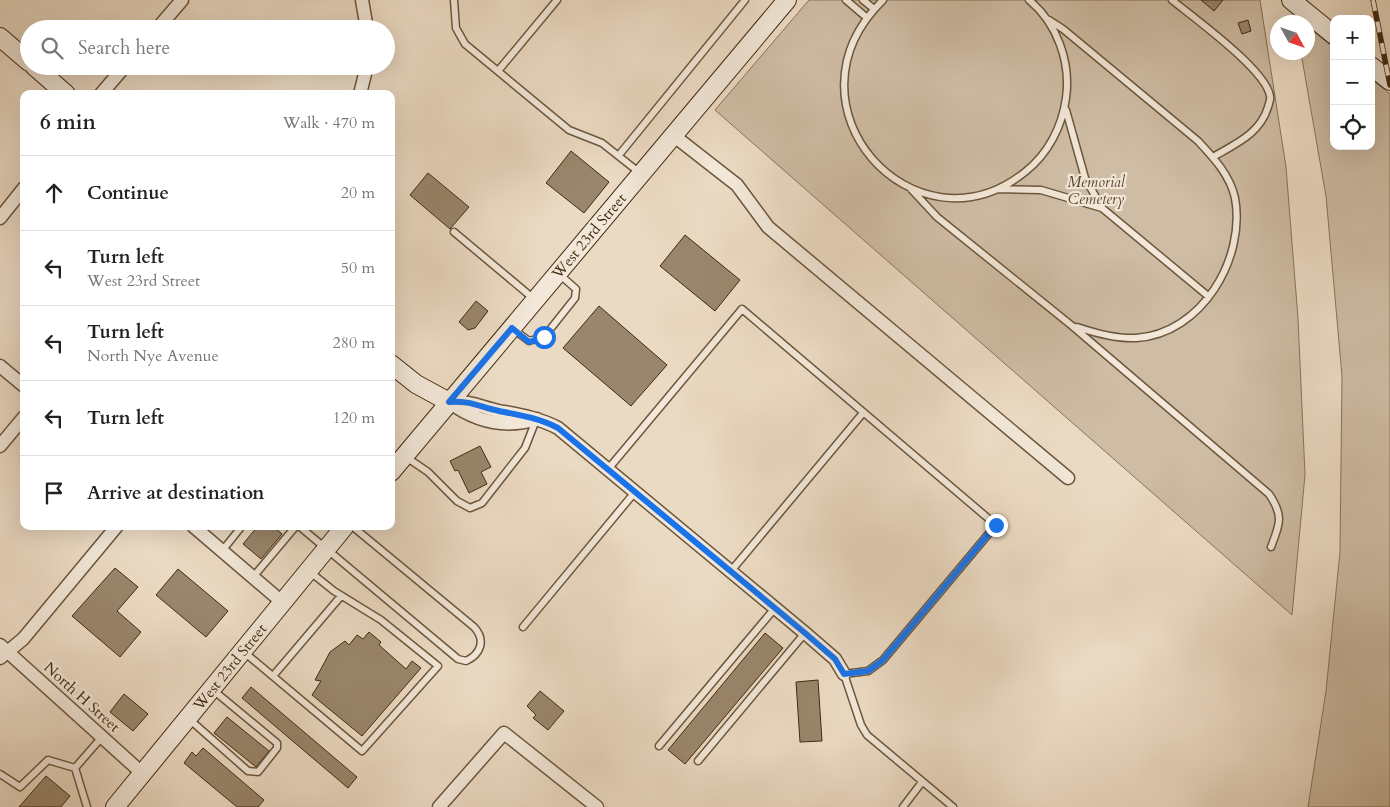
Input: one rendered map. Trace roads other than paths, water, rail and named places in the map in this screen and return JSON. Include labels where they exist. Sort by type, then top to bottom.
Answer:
[{"type":"main road","name":"West 23rd Street","points":[[395,467],[787,0]]},
{"type":"main road","points":[[1291,0],[1330,33]]},
{"type":"main road","points":[[0,37],[20,54]]},
{"type":"main road","points":[[1375,69],[1390,81]]},
{"type":"main road","points":[[44,75],[61,90]]},
{"type":"main road","points":[[395,367],[416,384],[449,402]]},
{"type":"main road","name":"West 23rd Street","points":[[115,807],[342,530]]},
{"type":"street","points":[[165,20],[182,0]]},
{"type":"street","points":[[362,0],[365,20]]},
{"type":"street","points":[[104,90],[117,75]]},
{"type":"street","points":[[361,90],[365,75]]},
{"type":"street","points":[[673,135],[737,185],[768,227],[1068,478]]},
{"type":"street","points":[[0,218],[20,193]]},
{"type":"street","points":[[0,366],[20,383]]},
{"type":"street","points":[[449,402],[471,417],[494,423],[514,424],[537,419],[558,428],[609,468],[805,633],[835,659],[844,674]]},
{"type":"street","points":[[0,446],[20,422]]},
{"type":"street","points":[[2,652],[23,639],[114,530]]},
{"type":"street","points":[[198,530],[282,602]]},
{"type":"street","name":"North H Street","points":[[2,652],[143,774]]},
{"type":"street","points":[[439,806],[504,732],[597,807]]},
{"type":"lane","points":[[454,0],[456,28],[465,44],[569,130],[597,140],[619,155],[641,174]]},
{"type":"lane","points":[[498,71],[558,0]]},
{"type":"lane","points":[[619,155],[745,0]]},
{"type":"lane","points":[[846,0],[866,17]]},
{"type":"lane","points":[[863,0],[874,9]]},
{"type":"lane","points":[[883,0],[866,17],[853,41],[845,68],[844,90],[847,113],[865,151],[890,176],[925,193],[952,197],[984,193],[996,189],[1020,176],[1041,157],[1056,134],[1065,108],[1068,83],[1061,45],[1046,18]]},
{"type":"lane","points":[[1029,0],[1046,18],[1078,41],[1198,141],[1226,175],[1234,196],[1237,220],[1230,260],[1208,296],[1178,324],[1158,333],[1137,338],[1094,333],[1071,325]]},
{"type":"lane","points":[[1172,0],[1247,63],[1264,80],[1271,97],[1266,113],[1255,130],[1241,142],[1213,157]]},
{"type":"lane","points":[[1065,108],[1085,178],[1102,208],[1208,296]]},
{"type":"lane","points":[[910,187],[937,217],[1071,325],[1269,494],[1278,508],[1280,524],[1271,548]]},
{"type":"lane","points":[[996,189],[1041,190],[1102,208]]},
{"type":"lane","points":[[454,232],[535,300]]},
{"type":"lane","points":[[512,328],[529,342],[544,337],[575,298],[576,290],[558,273]]},
{"type":"lane","points":[[609,468],[742,310],[996,525],[883,660],[868,671],[844,674],[861,725],[868,735],[953,807]]},
{"type":"lane","points":[[731,570],[863,413]]},
{"type":"lane","points":[[405,456],[428,472],[457,501],[470,508],[482,502],[526,448],[537,419]]},
{"type":"lane","points":[[523,627],[636,491]]},
{"type":"lane","points":[[222,551],[239,530]]},
{"type":"lane","points":[[253,577],[294,530]]},
{"type":"lane","points":[[302,530],[458,659],[466,661],[475,657],[482,644],[481,634],[357,530]]},
{"type":"lane","points":[[243,651],[362,751],[438,666],[381,620],[341,596],[308,570]]},
{"type":"lane","points":[[273,676],[341,596]]},
{"type":"lane","points":[[659,746],[775,608]]},
{"type":"lane","points":[[698,761],[805,633]]},
{"type":"lane","points":[[188,718],[248,771],[258,772],[277,748],[276,743],[212,689]]},
{"type":"lane","points":[[75,768],[102,737]]},
{"type":"lane","points":[[0,774],[20,787],[48,760],[75,768]]},
{"type":"lane","points":[[75,768],[87,807]]},
{"type":"lane","points":[[903,807],[922,782]]},
{"type":"railway","points":[[1373,0],[1390,85]]},
{"type":"park label","name":"Memorial Cemetery","points":[[1096,190]]}]
